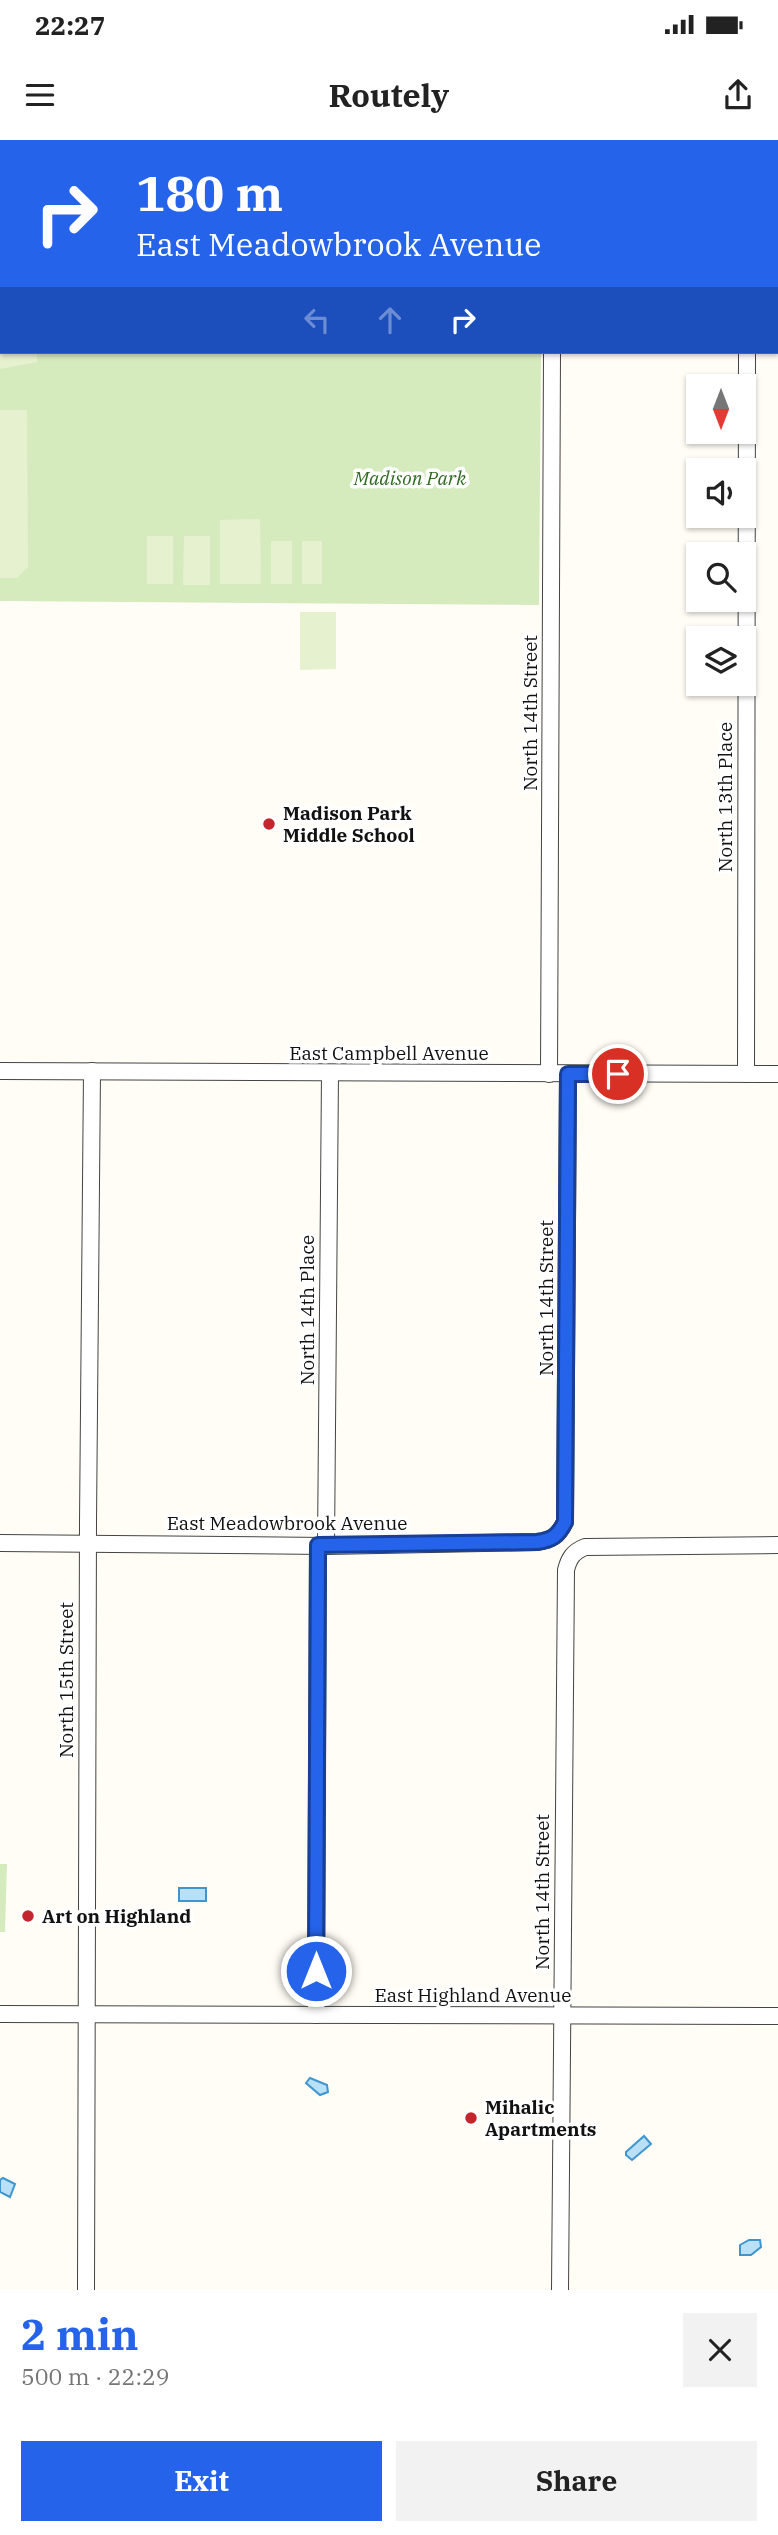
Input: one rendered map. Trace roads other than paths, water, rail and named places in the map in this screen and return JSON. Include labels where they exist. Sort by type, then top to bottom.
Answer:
[{"type":"street","name":"North 14th Street","points":[[549,1074],[552,354]]},
{"type":"street","name":"North 13th Place","points":[[746,1074],[747,354]]},
{"type":"street","name":"East Campbell Avenue","points":[[0,1071],[778,1074]]},
{"type":"street","name":"North 15th Street","points":[[86,2290],[92,1071]]},
{"type":"street","name":"North 14th Place","points":[[316,2015],[330,1074]]},
{"type":"street","name":"North 14th Street","points":[[565,1522],[568,1074]]},
{"type":"street","name":"East Meadowbrook Avenue","points":[[0,1544],[322,1545],[537,1542],[547,1541],[558,1535],[565,1522]]},
{"type":"street","name":"North 14th Street","points":[[560,2290],[568,1560],[575,1551],[585,1546],[778,1545]]},
{"type":"street","name":"East Highland Avenue","points":[[0,2014],[778,2016]]},
{"type":"water","points":[[179,1888],[206,1888],[206,1901],[179,1901]]},
{"type":"water","points":[[310,2078],[327,2085],[328,2092],[320,2095],[306,2083]]},
{"type":"water","points":[[644,2136],[651,2144],[632,2160],[626,2152]]},
{"type":"water","points":[[3,2178],[15,2184],[10,2197],[0,2192],[0,2180]]},
{"type":"water","points":[[749,2240],[760,2240],[761,2247],[751,2255],[740,2255],[740,2245]]},
{"type":"place","name":"Madison Park Middle School","points":[[269,824]]},
{"type":"place","name":"Art on Highland","points":[[28,1916]]},
{"type":"place","name":"Mihalic Apartments","points":[[471,2118]]},
{"type":"park label","name":"Madison Park","points":[[410,478]]}]
